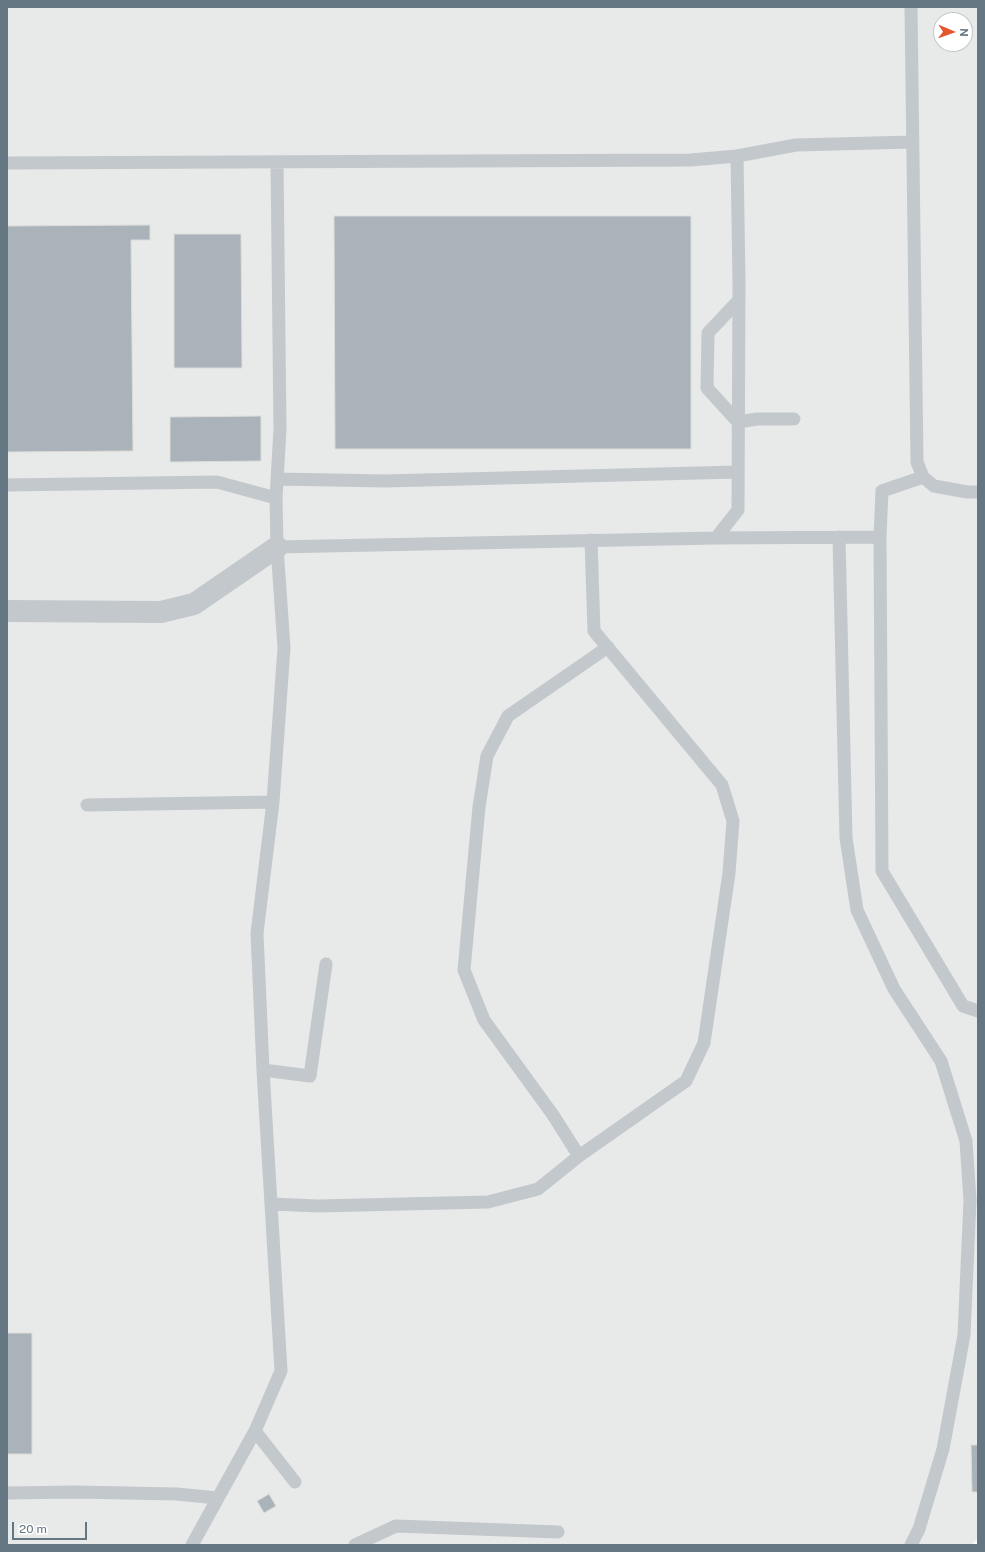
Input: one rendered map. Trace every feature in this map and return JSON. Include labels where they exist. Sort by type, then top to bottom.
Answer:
[{"type":"street","points":[[7,611],[161,612],[194,604],[278,547]]},
{"type":"lane","points":[[911,7],[917,462],[923,477],[934,486],[967,492],[978,492]]},
{"type":"lane","points":[[7,163],[691,160],[737,156],[796,145],[912,142]]},
{"type":"lane","points":[[716,538],[738,510],[739,300],[737,156]]},
{"type":"lane","points":[[192,1545],[255,1431],[281,1371],[263,1070],[257,933],[273,802],[284,648],[276,498],[280,429],[277,162]]},
{"type":"lane","points":[[738,422],[707,388],[708,333],[739,300]]},
{"type":"lane","points":[[738,422],[757,419],[794,419]]},
{"type":"lane","points":[[277,479],[393,480],[738,472]]},
{"type":"lane","points":[[923,477],[882,491],[880,537],[882,871],[963,1006],[978,1010]]},
{"type":"lane","points":[[7,485],[217,482],[276,498]]},
{"type":"lane","points":[[839,537],[846,838],[857,910],[894,989],[941,1061],[966,1141],[970,1200],[964,1335],[943,1449],[919,1529],[911,1545]]},
{"type":"lane","points":[[278,547],[591,540],[880,537]]},
{"type":"lane","points":[[272,1204],[318,1206],[488,1202],[538,1189],[578,1156],[686,1081],[704,1042],[729,874],[733,822],[722,785],[594,631],[591,540]]},
{"type":"lane","points":[[578,1156],[552,1115],[484,1020],[464,970],[479,807],[487,756],[508,716],[608,647]]},
{"type":"lane","points":[[87,805],[273,802]]},
{"type":"lane","points":[[263,1070],[310,1076],[326,964]]},
{"type":"lane","points":[[255,1431],[295,1482]]},
{"type":"lane","points":[[7,1493],[76,1492],[178,1494],[217,1498]]},
{"type":"lane","points":[[356,1545],[396,1526],[558,1532]]},
{"type":"shaded area","points":[[7,7],[978,7],[978,1538],[971,1545],[7,1545]]},
{"type":"building","points":[[334,216],[691,216],[691,449],[335,449]]},
{"type":"building","points":[[150,225],[150,240],[131,240],[133,451],[7,452],[7,226]]},
{"type":"building","points":[[174,234],[241,234],[242,368],[174,368]]},
{"type":"building","points":[[261,416],[261,461],[170,462],[170,417]]},
{"type":"building","points":[[7,1333],[32,1333],[32,1454],[7,1454]]},
{"type":"building","points":[[971,1445],[978,1445],[978,1492],[972,1492]]},
{"type":"building","points":[[269,1494],[276,1506],[264,1513],[257,1501]]}]
